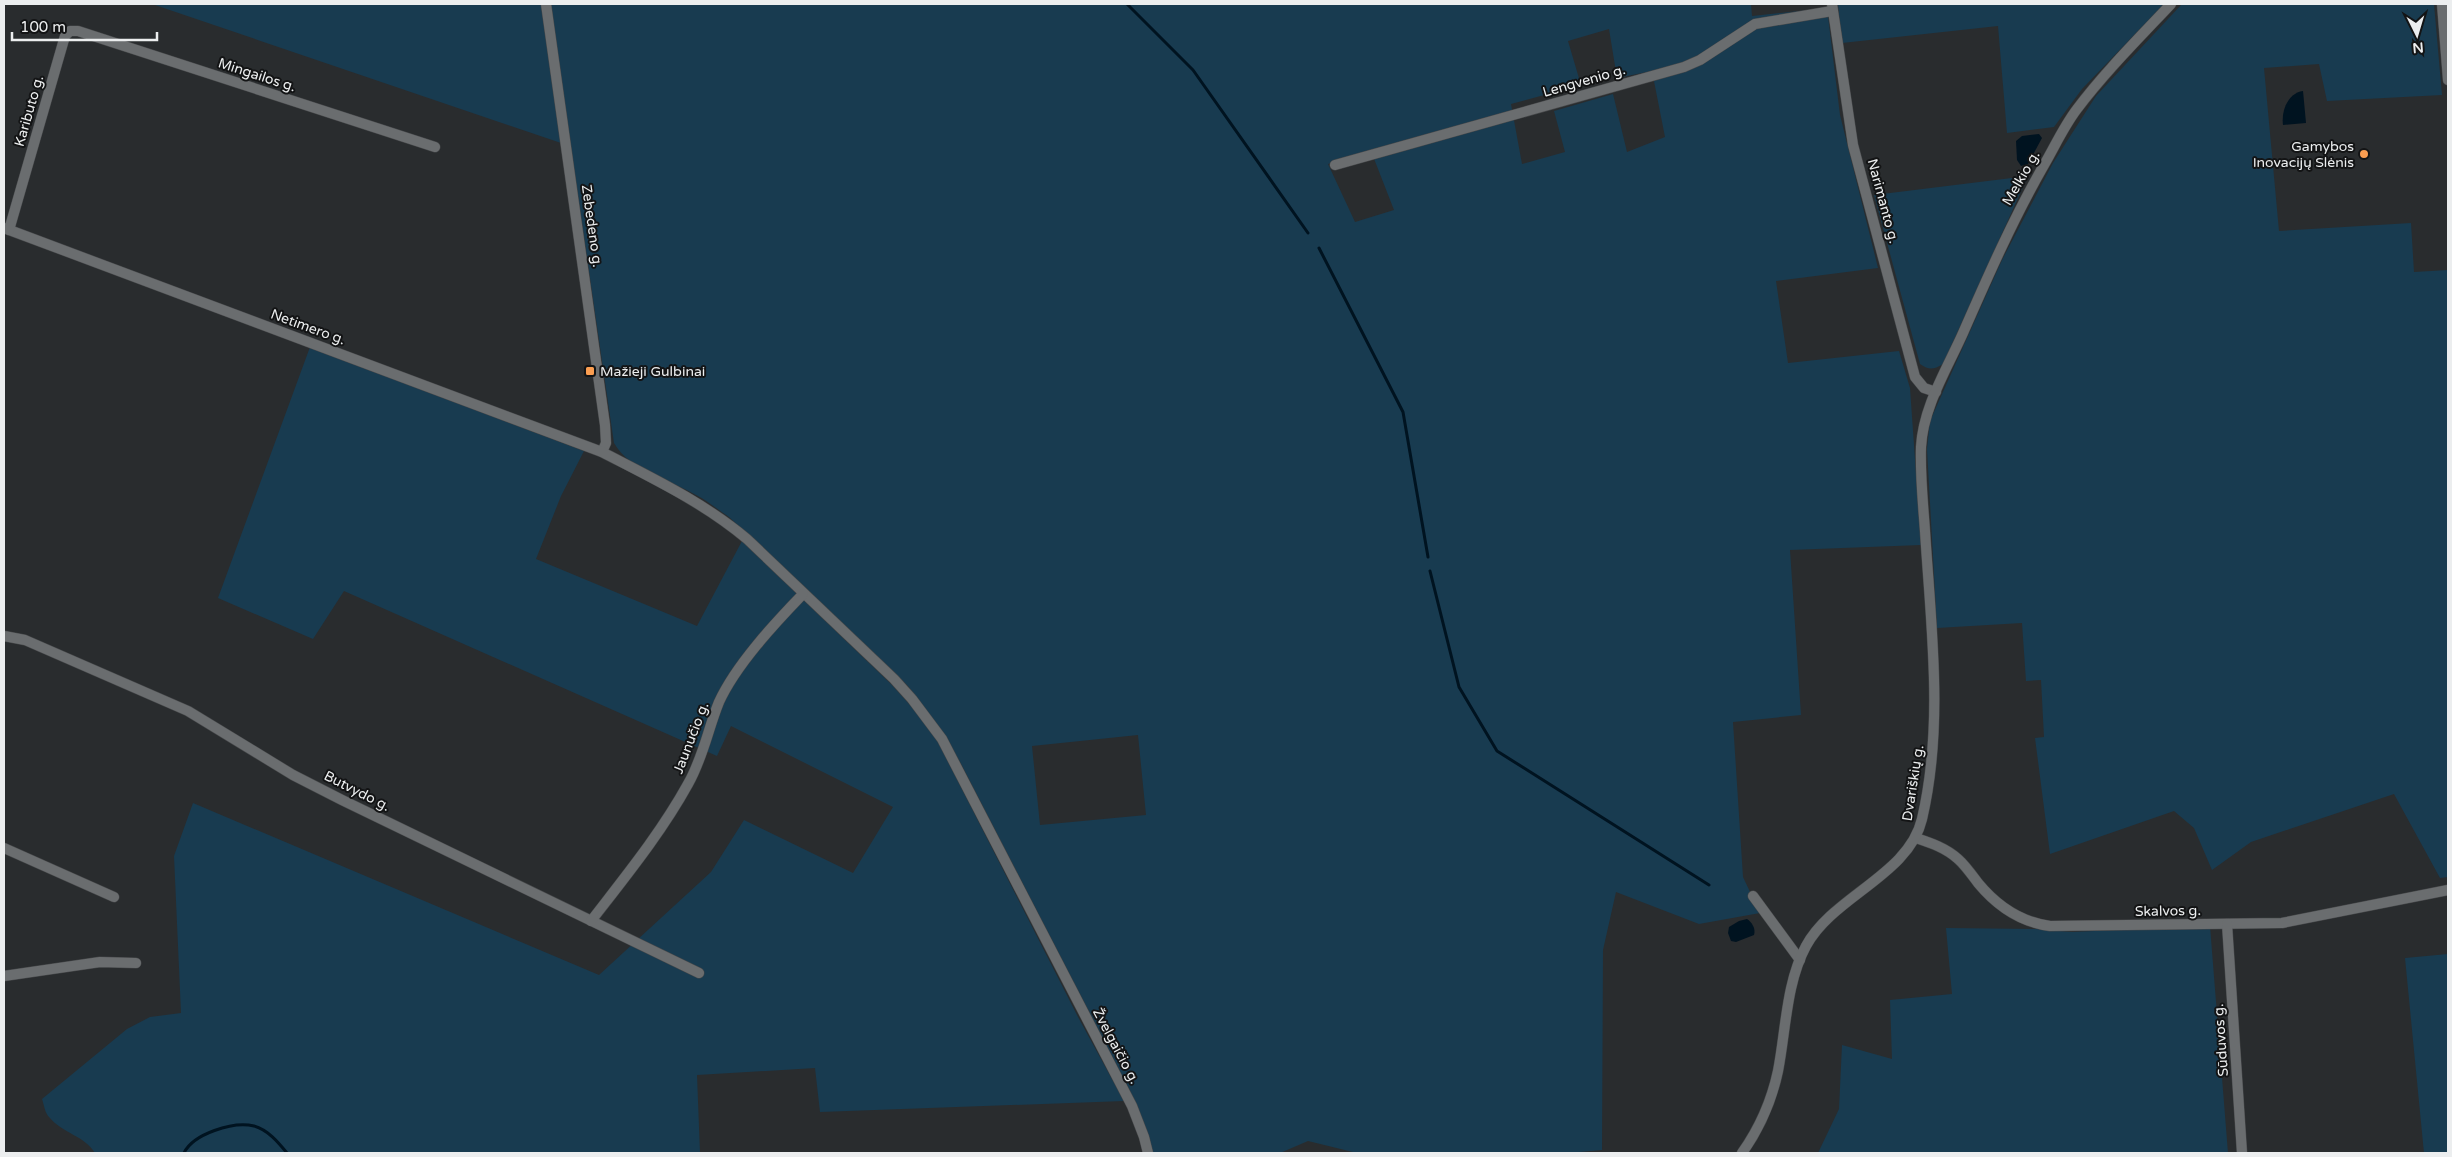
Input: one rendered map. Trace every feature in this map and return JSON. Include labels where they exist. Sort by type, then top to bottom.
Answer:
[{"type":"street","name":"Zebedeno g.","points":[[546,4],[605,425],[606,443],[602,452]]},
{"type":"street","name":"Melkio g.","points":[[1936,392],[2014,219],[2075,112],[2102,78],[2171,4]]},
{"type":"street","points":[[2442,4],[2448,80]]},
{"type":"street","name":"Narimanto g.","points":[[1832,8],[1853,145],[1915,377],[1919,384],[1936,392]]},
{"type":"street","name":"Lengvenio g.","points":[[1335,165],[1684,68],[1700,60],[1755,24],[1832,8]]},
{"type":"street","name":"Mingailos g.","points":[[70,31],[87,34],[435,148]]},
{"type":"street","name":"Kaributo g.","points":[[6,229],[65,36],[70,31]]},
{"type":"street","name":"Netimero g.","points":[[6,229],[602,452],[690,498],[721,518],[747,539],[803,594]]},
{"type":"street","name":"Dvariškių g.","points":[[1742,1153],[1763,1116],[1777,1074],[1789,1001],[1806,945],[1828,917],[1888,869],[1916,838],[1926,803],[1934,730],[1934,687],[1921,450],[1927,414],[1936,392]]},
{"type":"street","name":"Jaunučio g.","points":[[591,921],[646,849],[688,784],[700,761],[720,700],[743,664],[803,594]]},
{"type":"street","name":"Žvelgaičio g.","points":[[803,594],[894,679],[929,720],[942,739],[1132,1106],[1148,1153]]},
{"type":"street","name":"Butvydo g.","points":[[4,636],[25,640],[188,712],[293,774],[342,800],[699,973]]},
{"type":"street","name":"Skalvos g.","points":[[1916,838],[1937,845],[1958,859],[1989,896],[2015,916],[2032,924],[2075,928],[2282,923],[2448,890]]},
{"type":"street","points":[[4,848],[114,897]]},
{"type":"street","points":[[1753,896],[1800,960]]},
{"type":"street","name":"Sūduvos g.","points":[[2227,924],[2242,1153]]},
{"type":"street","points":[[4,976],[100,962],[136,964]]},
{"type":"shaded area","points":[[152,4],[541,4],[561,143]]},
{"type":"shaded area","points":[[550,4],[1751,4],[1752,16],[1827,8],[1840,115],[1878,268],[1776,281],[1788,363],[1899,351],[1910,388],[1921,545],[1790,550],[1801,715],[1733,722],[1743,877],[1760,913],[1699,924],[1616,892],[1603,950],[1602,1150],[1568,1153],[1357,1153],[1308,1141],[1280,1153],[1151,1153],[1150,1140],[1130,1091],[960,762],[945,736],[908,686],[729,517],[700,497],[640,468],[621,453],[614,443]],"holes":[[[1609,29],[1617,78],[1652,71],[1665,137],[1627,152],[1613,94],[1554,111],[1565,152],[1522,164],[1511,104],[1581,85],[1568,41]],[[1371,151],[1394,210],[1355,222],[1328,164]],[[1138,735],[1146,815],[1040,825],[1032,746]]]},
{"type":"shaded area","points":[[1838,4],[2164,4],[2082,89],[2054,127],[2007,133],[1998,26],[1842,43]]},
{"type":"shaded area","points":[[2182,4],[2434,4],[2442,95],[2327,101],[2319,64],[2264,68],[2279,231],[2411,223],[2414,272],[2448,270],[2448,877],[2440,878],[2394,794],[2251,842],[2212,870],[2194,828],[2174,811],[2050,854],[2035,738],[2044,737],[2041,680],[2026,681],[2022,623],[1937,628],[1927,449],[1930,421],[2002,260],[2053,163],[2096,96]]},
{"type":"shaded area","points":[[2303,91],[2306,123],[2283,125],[2284,109],[2293,95]]},
{"type":"shaded area","points":[[2039,134],[2042,138],[2028,164],[2021,166],[2017,160],[2016,141],[2022,136]]},
{"type":"shaded area","points":[[2028,176],[1943,364],[1931,368],[1923,366],[1920,364],[1874,195]]},
{"type":"shaded area","points":[[310,347],[584,451],[561,496],[536,559],[697,626],[742,541],[891,684],[922,718],[938,742],[1078,1017],[1124,1101],[820,1112],[815,1068],[697,1075],[700,1153],[95,1153],[85,1142],[54,1122],[46,1113],[42,1099],[127,1029],[150,1017],[181,1013],[174,856],[193,803],[599,975],[711,872],[744,820],[853,873],[893,807],[731,726],[717,756],[344,591],[313,639],[218,598]]},
{"type":"shaded area","points":[[1747,919],[1753,926],[1754,935],[1736,942],[1731,941],[1728,933],[1729,927]]},
{"type":"shaded area","points":[[2210,926],[2228,1153],[1818,1153],[1839,1109],[1842,1045],[1892,1059],[1890,1000],[1952,994],[1946,928],[2037,929],[2072,932]]},
{"type":"shaded area","points":[[2448,954],[2448,1153],[2424,1153],[2405,958]]},
{"type":"waterway","points":[[1127,4],[1193,70],[1308,233]]},
{"type":"waterway","points":[[1319,248],[1403,412],[1428,557]]},
{"type":"waterway","points":[[1430,571],[1459,687],[1497,751],[1709,885]]},
{"type":"waterway","points":[[184,1153],[189,1146],[205,1135],[215,1130],[235,1125],[254,1126],[264,1130],[287,1153]]},
{"type":"place","name":"Gamybos Inovacijų Slėnis","points":[[2364,154]]},
{"type":"place","name":"Mažieji Gulbinai","points":[[590,371]]}]
